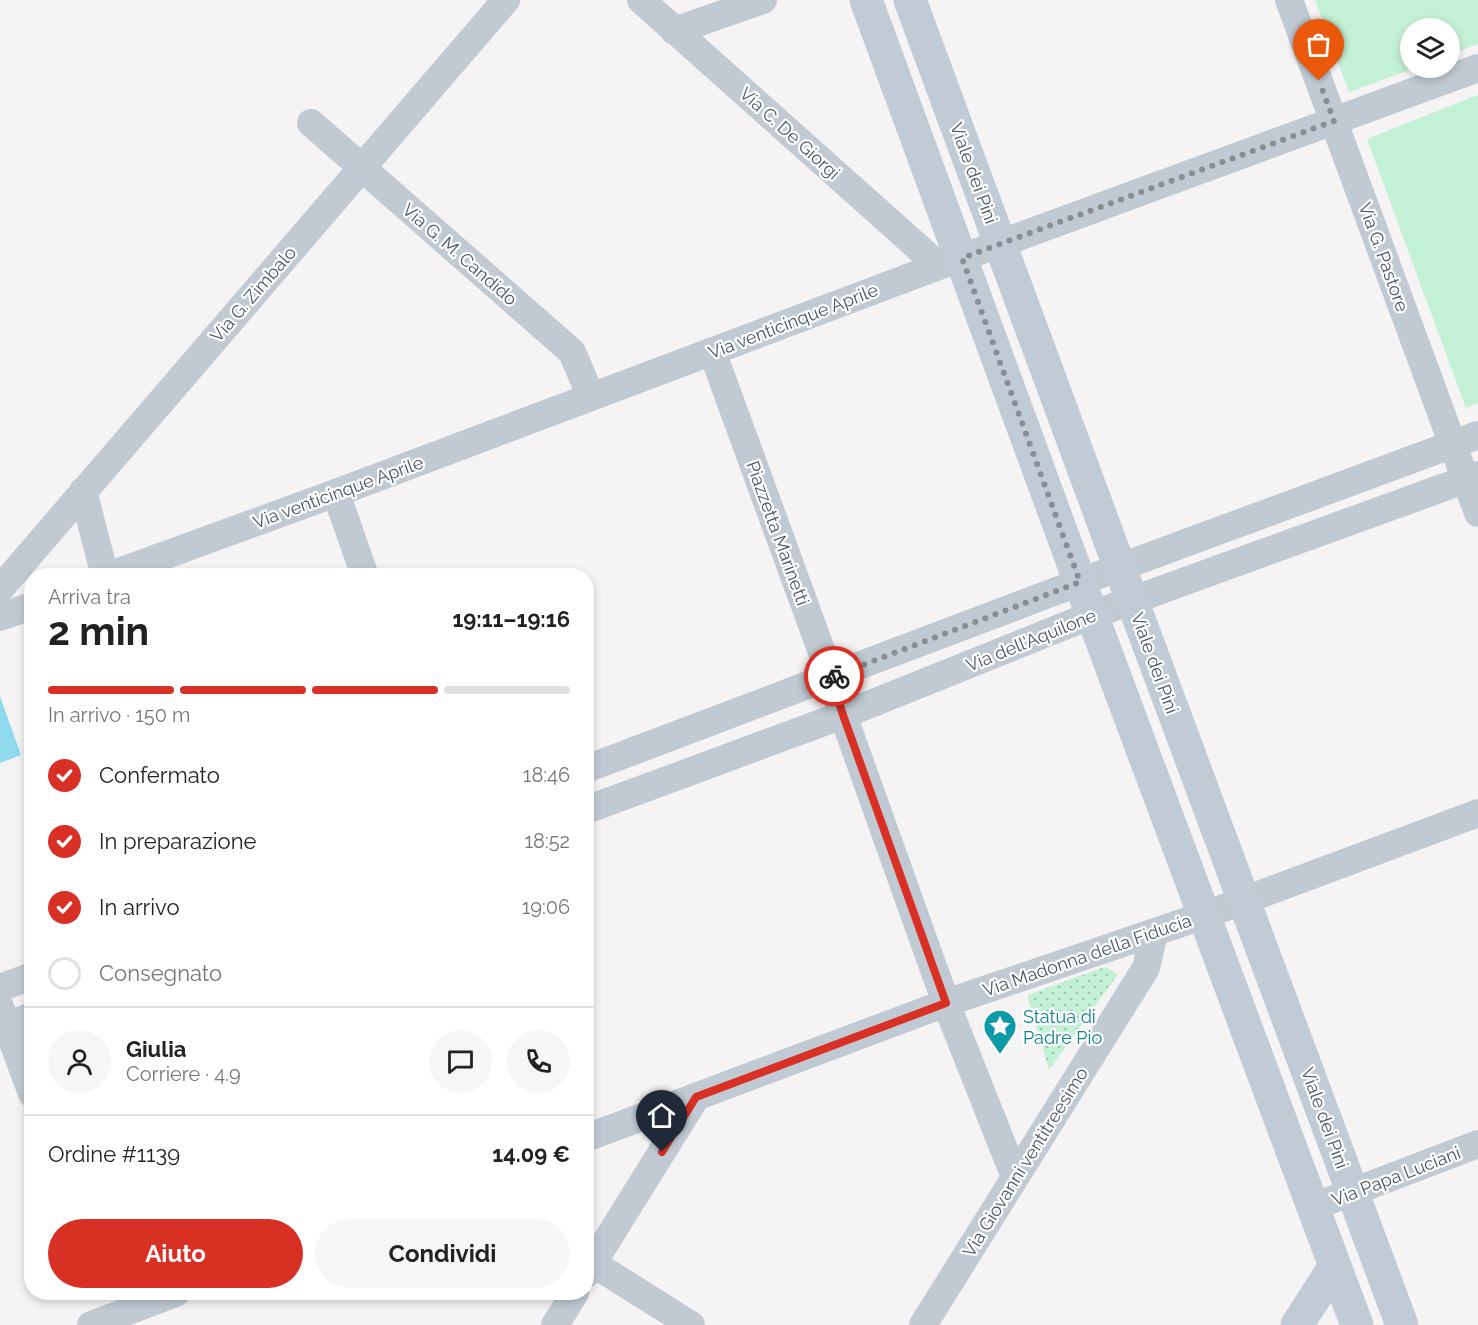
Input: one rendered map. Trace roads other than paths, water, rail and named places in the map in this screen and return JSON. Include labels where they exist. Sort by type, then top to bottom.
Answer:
[{"type":"street","name":"Via G. Zimbalo","points":[[0,589],[506,0]]},
{"type":"street","name":"Via C. De Giorgi","points":[[641,0],[674,31],[950,262]]},
{"type":"street","points":[[674,31],[763,0]]},
{"type":"street","points":[[866,0],[950,262],[1080,582],[1357,1325]]},
{"type":"street","name":"Viale dei Pini","points":[[910,0],[1402,1325]]},
{"type":"street","name":"Via G. Pastore","points":[[1289,0],[1334,121],[1465,440],[1478,513]]},
{"type":"street","name":"Via venticinque Aprile","points":[[129,568],[336,493],[1000,243],[1478,68]]},
{"type":"street","name":"Via G. M. Candido","points":[[311,123],[572,352],[591,397]]},
{"type":"street","name":"Piazzetta Marinetti","points":[[712,351],[831,677],[946,1003],[1015,1177]]},
{"type":"street","name":"Via dell'Aquilone","points":[[594,766],[1080,582],[1465,440]]},
{"type":"street","name":"Via dell'Aquilone","points":[[594,807],[843,715],[1092,615],[1472,478]]},
{"type":"street","points":[[83,491],[105,568]]},
{"type":"street","points":[[336,493],[362,568]]},
{"type":"street","points":[[0,617],[24,609]]},
{"type":"street","name":"Via Madonna della Fiducia","points":[[594,1135],[946,1003],[1205,915],[1478,813]]},
{"type":"street","name":"Via Giovanni ventitreesimo","points":[[923,1325],[1146,968],[1154,933]]},
{"type":"street","points":[[0,988],[24,979]]},
{"type":"street","points":[[10,1019],[24,1067]]},
{"type":"street","points":[[594,1257],[696,1097]]},
{"type":"street","name":"Via Papa Luciani","points":[[1313,1207],[1478,1144]]},
{"type":"street","points":[[1297,1325],[1335,1266]]},
{"type":"street","points":[[594,1268],[691,1325]]},
{"type":"street","points":[[102,1312],[149,1300]]},
{"type":"street","points":[[555,1325],[571,1300]]},
{"type":"water","points":[[0,696],[21,755],[0,763]]},
{"type":"place","name":"Statua di Padre Pio","points":[[1000,1055]]}]
